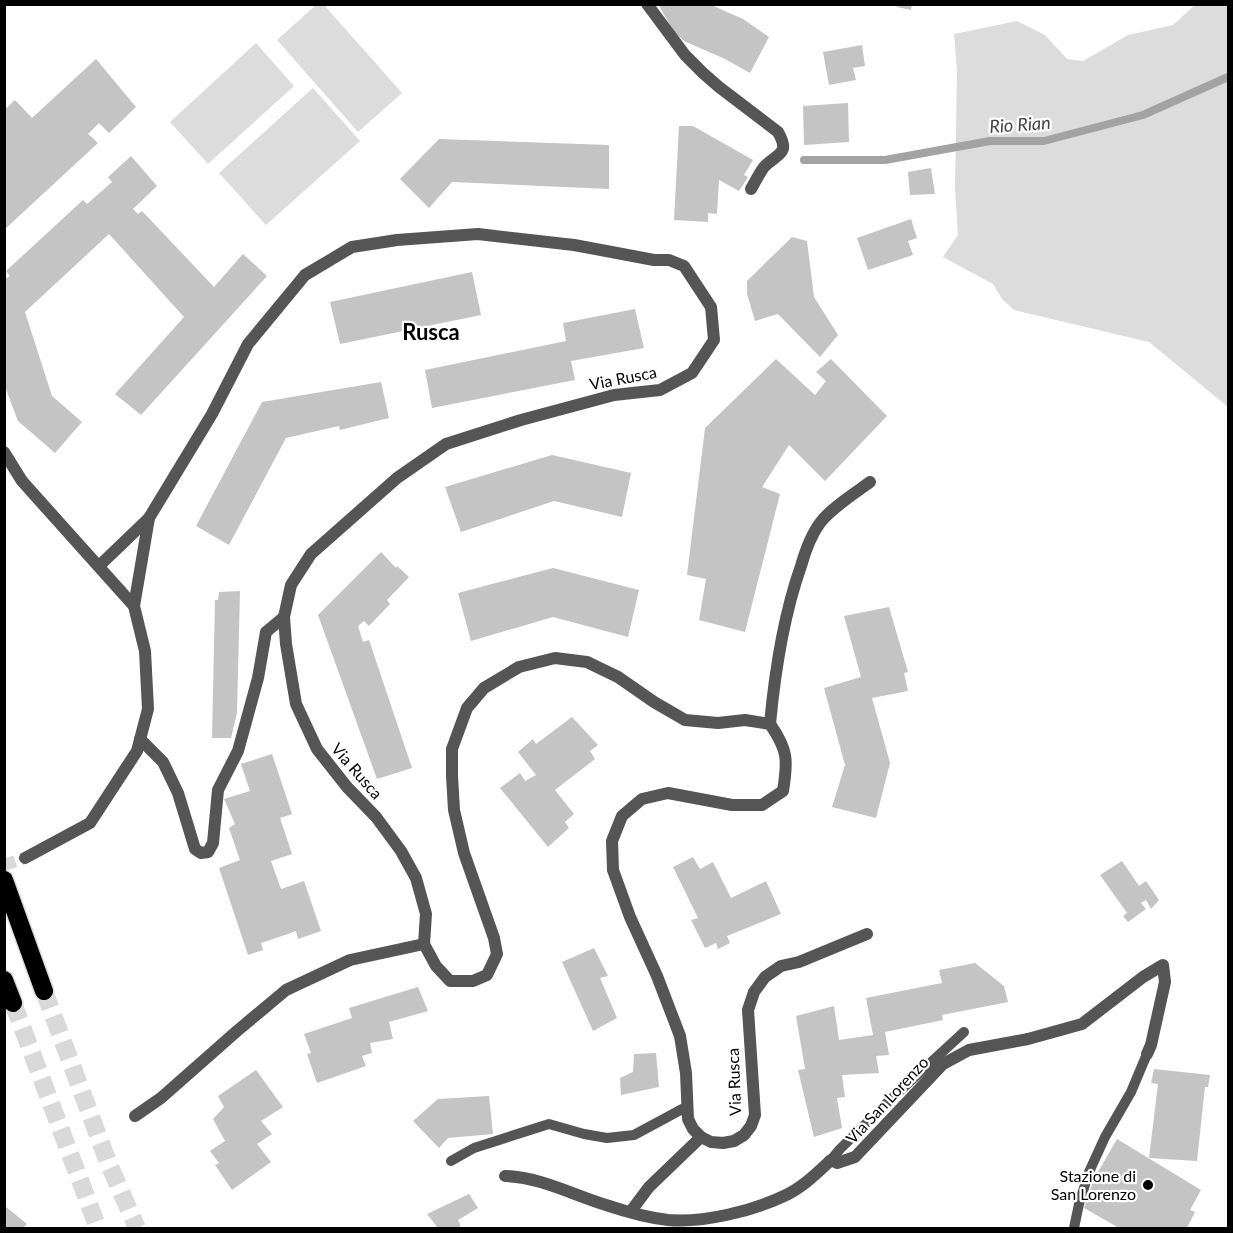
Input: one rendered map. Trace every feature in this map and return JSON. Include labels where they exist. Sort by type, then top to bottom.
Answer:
[{"type":"highway","points":[[4,880],[44,991]]},
{"type":"highway","points":[[4,980],[13,1003]]},
{"type":"street","points":[[647,4],[685,55],[719,87],[777,132],[782,140],[783,148],[780,156],[762,169],[751,189]]},
{"type":"street","name":"Via Rusca","points":[[99,566],[149,518],[212,414],[248,344],[305,275],[351,247],[397,240],[478,234],[574,244],[654,260],[669,260],[684,266],[711,307],[714,340],[692,373],[660,390],[614,395],[520,420],[446,444],[398,478],[311,554],[291,585],[284,617],[296,704],[317,749],[347,787],[376,817],[401,851],[416,878],[426,915],[424,944]]},
{"type":"street","points":[[4,452],[22,481],[134,606],[144,651],[148,709],[137,751],[90,823],[25,858]]},
{"type":"street","points":[[631,1211],[649,1187],[701,1137],[693,1129],[688,1119],[687,1073],[680,1036],[657,976],[630,917],[613,870],[612,841],[622,816],[642,799],[668,793],[732,805],[762,805],[783,790],[787,767],[782,742],[770,724],[775,676],[794,585],[807,548],[820,523],[870,482]]},
{"type":"street","name":"Via Rusca","points":[[134,606],[149,518]]},
{"type":"street","points":[[140,739],[162,762],[178,793],[195,849],[201,853],[208,852],[213,843],[218,790],[238,751],[258,678],[266,632],[284,617]]},
{"type":"street","points":[[135,1116],[161,1098],[286,990],[351,960],[424,944],[436,966],[450,981],[473,981],[487,975],[497,954],[494,938],[464,853],[454,810],[452,750],[467,708],[484,688],[504,675],[519,667],[555,658],[587,662],[618,677],[654,702],[686,720],[718,723],[745,720],[770,724]]},
{"type":"street","name":"Via Rusca","points":[[701,1137],[711,1142],[734,1141],[744,1135],[751,1126],[755,1115],[755,1104],[748,1010],[754,992],[765,977],[781,966],[800,962],[867,934]]},
{"type":"street","name":"Via San Lorenzo","points":[[831,1160],[837,1163],[855,1157],[943,1064],[969,1050],[1028,1039],[1082,1024],[1143,976],[1163,966],[1165,982],[1147,1054]]},
{"type":"street","points":[[505,1176],[528,1178],[609,1206],[668,1220],[703,1219],[749,1209],[786,1196],[808,1182],[831,1160]]},
{"type":"lane","points":[[831,1160],[891,1098],[964,1032]]},
{"type":"lane","points":[[1074,1228],[1089,1172],[1105,1137],[1131,1092],[1147,1054]]},
{"type":"lane","points":[[451,1161],[474,1148],[549,1124],[607,1138],[634,1135],[686,1107]]},
{"type":"shaded area","points":[[316,5],[324,5],[402,93],[358,132],[277,40]]},
{"type":"shaded area","points":[[1195,5],[1228,5],[1228,407],[1149,342],[1014,310],[1002,299],[993,284],[943,257],[958,235],[955,188],[957,71],[954,34],[1017,21],[1045,35],[1067,59],[1083,61],[1128,35],[1173,25]]},
{"type":"shaded area","points":[[256,43],[294,86],[208,164],[170,122]]},
{"type":"shaded area","points":[[313,88],[360,141],[266,225],[219,173]]},
{"type":"building","points":[[658,4],[709,4],[743,19],[769,37],[750,73],[684,41],[674,32]]},
{"type":"building","points":[[898,4],[912,4],[911,10],[897,7]]},
{"type":"building","points":[[862,45],[865,66],[853,68],[856,80],[829,85],[823,52]]},
{"type":"building","points":[[96,59],[136,107],[109,133],[99,123],[88,134],[98,143],[4,230],[4,110],[15,100],[32,118]]},
{"type":"building","points":[[848,103],[849,142],[804,145],[803,106]]},
{"type":"building","points":[[679,126],[693,126],[753,160],[744,175],[748,177],[739,191],[719,180],[717,214],[708,213],[708,222],[674,220]]},
{"type":"building","points":[[439,139],[609,145],[609,189],[452,182],[429,208],[400,179]]},
{"type":"building","points":[[131,156],[157,186],[133,209],[138,214],[142,211],[214,287],[243,254],[267,276],[141,415],[115,394],[184,317],[109,234],[25,312],[52,396],[82,422],[55,453],[18,421],[4,384],[4,280],[10,276],[6,271],[83,200],[87,204],[112,182],[108,177]]},
{"type":"building","points":[[931,168],[935,194],[910,195],[908,172]]},
{"type":"building","points":[[911,219],[917,238],[908,241],[913,255],[868,270],[857,238]]},
{"type":"building","points":[[792,237],[807,241],[814,297],[838,335],[820,357],[778,314],[755,321],[747,294],[747,281]]},
{"type":"building","points":[[472,272],[481,315],[340,344],[330,302]]},
{"type":"building","points":[[635,309],[644,348],[571,361],[575,380],[432,408],[425,370],[566,341],[563,323]]},
{"type":"building","points":[[776,359],[815,395],[826,381],[816,372],[831,359],[887,416],[825,481],[789,445],[762,487],[780,494],[745,632],[699,620],[706,579],[687,575],[705,428]]},
{"type":"building","points":[[381,382],[389,418],[340,430],[339,426],[286,438],[229,545],[196,526],[262,402]]},
{"type":"building","points":[[552,455],[631,473],[622,517],[554,501],[461,532],[445,487]]},
{"type":"building","points":[[381,552],[396,568],[397,566],[409,577],[387,600],[390,604],[369,626],[364,621],[358,626],[363,642],[369,640],[412,768],[377,779],[318,615]]},
{"type":"building","points":[[553,568],[639,590],[628,637],[553,617],[471,641],[458,593]]},
{"type":"building","points":[[240,591],[237,713],[231,738],[212,738],[215,600],[218,600],[219,592]]},
{"type":"building","points":[[889,607],[908,672],[904,673],[908,691],[872,698],[890,763],[876,818],[832,807],[845,765],[824,688],[861,677],[844,616]]},
{"type":"building","points":[[572,717],[598,745],[590,751],[595,759],[555,790],[574,814],[565,822],[569,828],[548,847],[500,788],[520,773],[525,781],[536,775],[518,752],[533,739],[536,744]]},
{"type":"building","points":[[272,754],[292,814],[280,818],[292,854],[271,861],[281,889],[304,881],[321,931],[298,939],[296,931],[261,943],[263,950],[248,955],[219,868],[240,860],[229,828],[235,824],[224,799],[250,791],[241,764]]},
{"type":"building","points":[[693,857],[700,869],[713,862],[731,898],[766,881],[781,914],[727,936],[730,943],[718,949],[716,943],[705,948],[691,920],[698,918],[673,867]]},
{"type":"building","points":[[1122,861],[1139,886],[1146,881],[1159,900],[1151,909],[1146,900],[1141,903],[1146,909],[1128,922],[1123,916],[1127,913],[1100,875]]},
{"type":"building","points":[[594,948],[608,976],[600,978],[617,1018],[593,1031],[562,962]]},
{"type":"building","points":[[975,963],[1004,986],[1008,1002],[942,1015],[943,1020],[885,1032],[889,1055],[876,1056],[879,1073],[842,1075],[845,1097],[837,1098],[842,1128],[814,1137],[798,1070],[805,1069],[796,1016],[834,1006],[839,1040],[873,1035],[866,998],[942,983],[939,970]]},
{"type":"building","points":[[418,987],[428,1011],[389,1022],[393,1039],[370,1043],[372,1053],[362,1056],[366,1066],[317,1083],[307,1054],[311,1053],[304,1034],[352,1018],[349,1008]]},
{"type":"building","points":[[656,1053],[659,1087],[621,1095],[620,1078],[633,1072],[634,1054]]},
{"type":"building","points":[[1154,1069],[1210,1075],[1208,1087],[1205,1087],[1197,1161],[1149,1158],[1158,1084],[1151,1083]]},
{"type":"building","points":[[256,1070],[283,1107],[261,1121],[272,1134],[257,1144],[271,1162],[232,1190],[215,1165],[219,1163],[210,1151],[225,1141],[213,1119],[224,1107],[218,1096]]},
{"type":"building","points":[[489,1096],[493,1134],[448,1138],[439,1148],[413,1121],[438,1099]]},
{"type":"building","name":"Stazione di San Lorenzo","points":[[1117,1139],[1201,1190],[1190,1210],[1195,1212],[1187,1228],[1119,1228],[1084,1208],[1094,1179]]},
{"type":"building","points":[[469,1194],[478,1208],[458,1220],[460,1228],[438,1228],[427,1214]]},
{"type":"building","points":[[5,1206],[27,1224],[23,1228],[5,1228]]},
{"type":"waterway","name":"Rio Rian","points":[[804,160],[885,160],[990,141],[1044,141],[1143,115],[1228,77]]},
{"type":"tunnel","points":[[4,865],[25,858]]},
{"type":"tunnel","points":[[44,991],[108,1162],[137,1228]]},
{"type":"tunnel","points":[[13,1003],[98,1228]]},
{"type":"place","name":"Stazione di San Lorenzo","points":[[1148,1185]]},
{"type":"district","name":"Rusca","points":[[431,332]]}]
